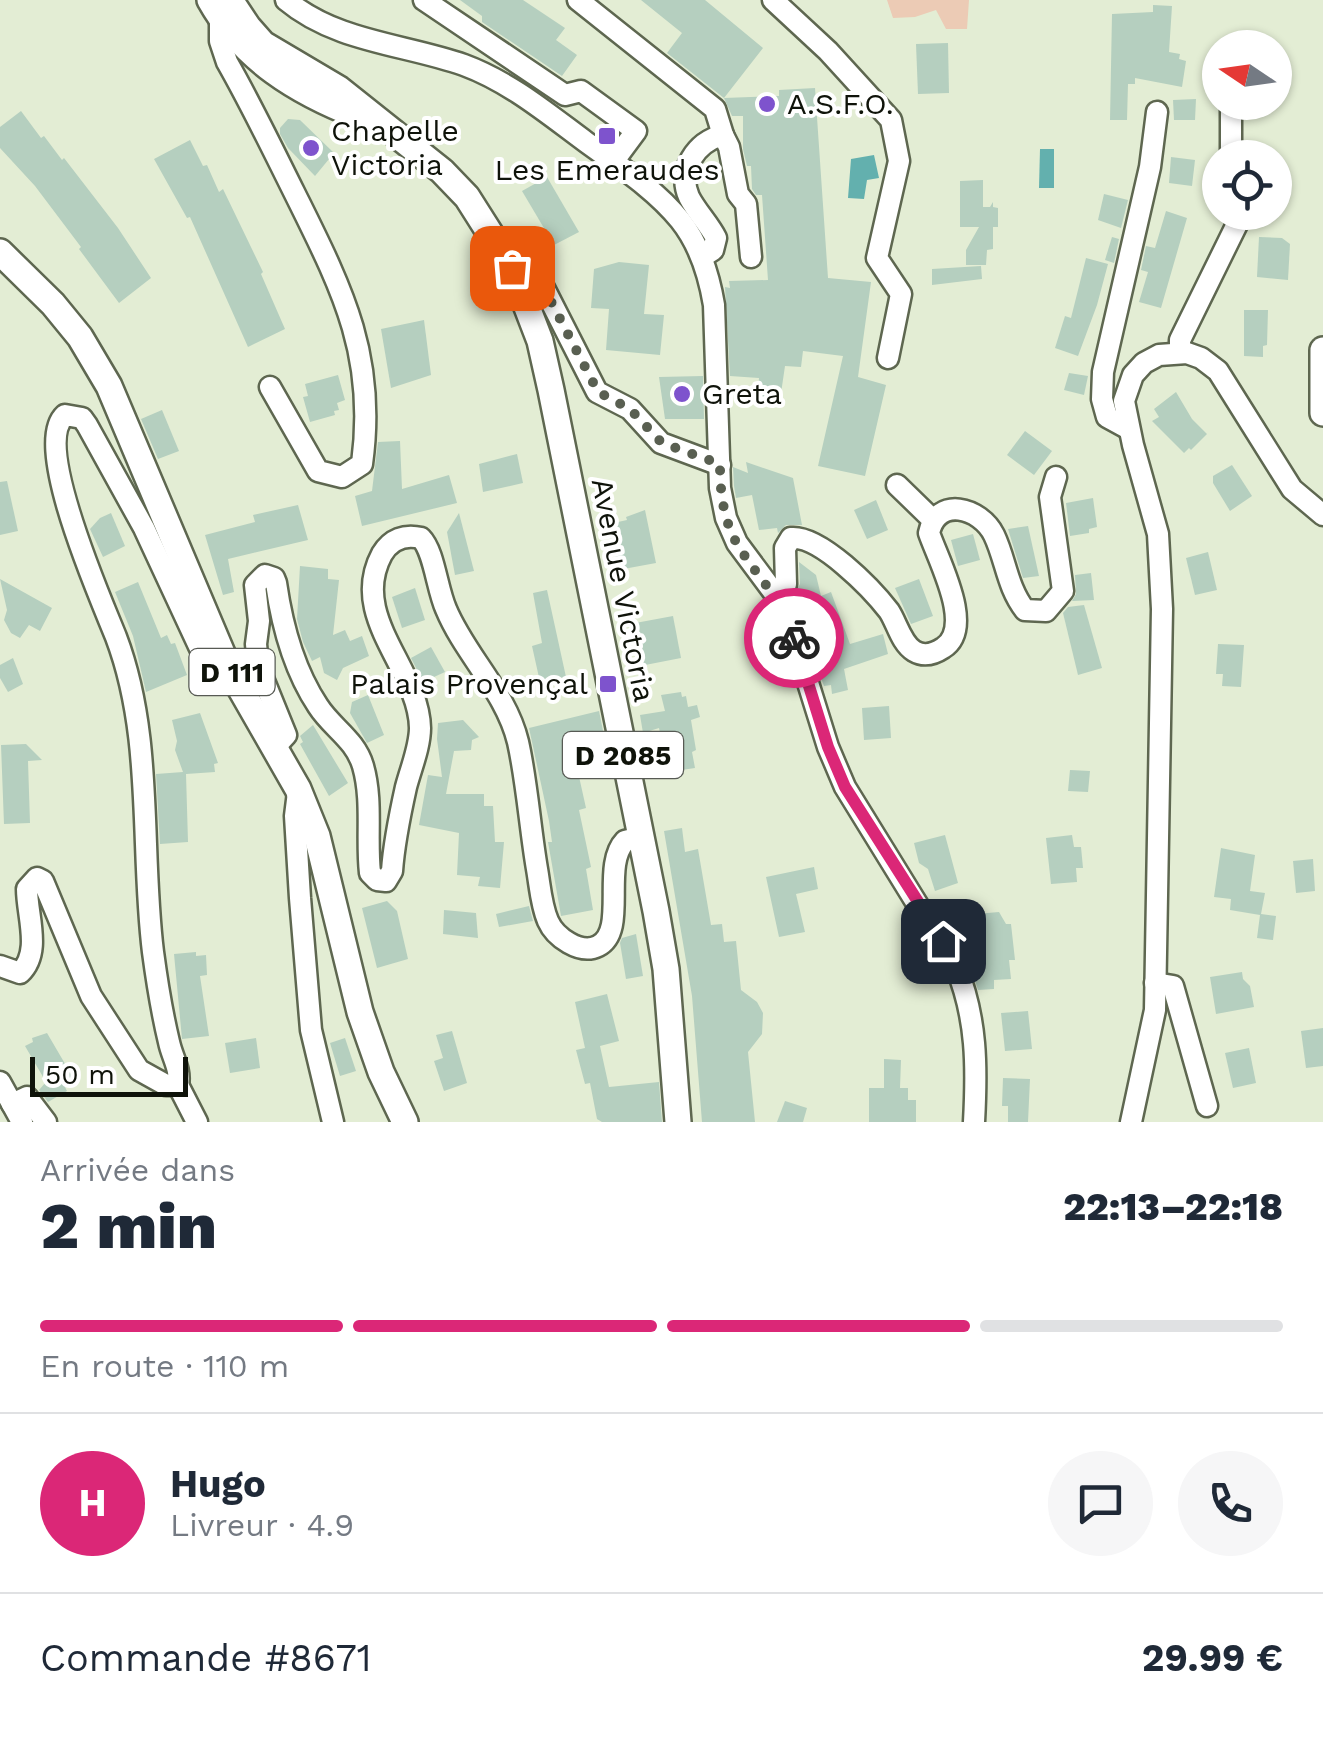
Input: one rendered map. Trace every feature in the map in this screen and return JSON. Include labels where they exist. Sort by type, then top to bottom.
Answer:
[{"type":"main road","name":"Avenue Victoria","points":[[220,6],[263,44],[339,90],[442,170],[467,197],[512,268],[528,303],[548,374],[666,968],[678,1122]]},
{"type":"main road","name":"D 111","points":[[0,252],[80,337],[109,386],[228,665],[298,789],[317,836],[360,1012],[404,1122]]},
{"type":"main road","points":[[1323,350],[1323,413]]},
{"type":"street","points":[[286,0],[308,18],[338,32],[438,57],[499,80],[645,185],[680,220],[702,257],[714,305],[720,488],[726,518],[737,543],[775,594],[790,625],[828,747],[845,787],[943,941],[969,998],[977,1078],[974,1122]]},
{"type":"street","points":[[424,0],[566,95],[581,91],[636,130],[613,162]]},
{"type":"street","points":[[578,0],[715,109],[722,135],[730,147],[738,194],[746,204],[752,257]]},
{"type":"street","points":[[773,0],[851,74],[891,120],[899,161],[876,258],[901,294],[888,358]]},
{"type":"street","points":[[220,6],[220,42],[227,62],[343,292],[362,358],[366,432],[362,464],[342,477],[318,471],[270,387]]},
{"type":"street","points":[[1129,430],[1107,416],[1102,399],[1103,372],[1150,167],[1157,112]]},
{"type":"street","points":[[702,257],[713,250],[716,238],[690,197],[685,177],[700,146],[722,135]]},
{"type":"street","points":[[1180,353],[1180,340],[1234,230]]},
{"type":"street","points":[[512,268],[544,288],[598,392],[630,409],[662,443],[720,464]]},
{"type":"street","points":[[1131,1122],[1155,1010],[1160,556],[1154,512],[1124,401],[1133,375],[1144,362],[1159,355],[1180,353],[1201,358],[1218,371],[1292,489],[1323,516]]},
{"type":"street","points":[[196,1122],[178,1086],[180,1074],[170,1047],[153,951],[142,772],[130,675],[68,512],[56,444],[56,430],[65,415],[82,418],[87,426],[144,528],[204,657],[214,664],[228,665]]},
{"type":"street","points":[[775,594],[786,584],[785,548],[791,538],[800,538],[830,553],[870,590],[913,650],[930,655],[938,652],[956,634],[958,616],[929,533],[938,512],[950,509],[966,512],[986,524],[994,535],[1017,599],[1025,610],[1046,612],[1063,590],[1050,497],[1056,477]]},
{"type":"street","points":[[897,485],[932,519]]},
{"type":"street","points":[[274,748],[286,735],[258,666],[255,585],[265,575],[276,583],[294,659],[306,687],[333,725],[350,739],[362,764],[370,806],[370,873],[377,880],[386,880],[392,871],[405,792],[420,736],[420,717],[380,628],[374,574],[387,546],[406,536],[421,538],[430,554],[446,610],[500,698],[518,742],[541,896],[556,934],[580,948],[599,946],[607,938],[613,916],[615,858],[625,841],[641,837]]},
{"type":"street","points":[[298,789],[300,898],[311,1030],[333,1122]]},
{"type":"street","points":[[0,966],[20,972],[30,963],[27,888],[37,878],[43,881],[91,996],[139,1070],[166,1085],[178,1086]]},
{"type":"street","points":[[1155,983],[1172,986],[1208,1106]]},
{"type":"street","points":[[0,1082],[17,1113],[27,1097],[46,1122]]},
{"type":"shaded area","points":[[887,0],[969,0],[967,29],[946,29],[936,10],[915,17],[893,18]]},
{"type":"water","points":[[1040,149],[1054,149],[1054,188],[1039,188]]},
{"type":"water","points":[[874,155],[879,178],[867,180],[864,199],[848,198],[851,159]]},
{"type":"building","points":[[460,0],[523,0],[565,28],[556,40],[577,55],[562,76],[482,22],[482,16]]},
{"type":"building","points":[[641,0],[705,0],[763,48],[724,98],[667,53],[682,33]]},
{"type":"building","points":[[1153,5],[1172,6],[1169,52],[1180,54],[1179,59],[1186,61],[1182,87],[1135,78],[1135,84],[1128,84],[1127,120],[1110,120],[1112,14],[1153,12]]},
{"type":"building","points":[[948,43],[949,93],[918,94],[916,44]]},
{"type":"building","points":[[815,88],[828,278],[871,282],[858,377],[886,385],[865,476],[818,466],[843,356],[803,351],[801,367],[785,366],[780,400],[757,398],[759,378],[730,376],[725,287],[730,288],[729,281],[768,280],[762,195],[756,195],[752,189],[751,166],[747,166],[743,149],[743,116],[732,116],[724,98],[779,96],[779,90]]},
{"type":"building","points":[[1196,99],[1195,120],[1174,120],[1173,100]]},
{"type":"building","points":[[21,111],[41,138],[44,136],[64,158],[151,278],[119,303],[35,186],[0,148],[0,127]]},
{"type":"building","name":"Chapelle Victoria","points":[[288,119],[300,120],[334,153],[315,176],[280,134]]},
{"type":"building","points":[[190,140],[219,192],[223,189],[285,329],[248,347],[190,217],[187,218],[154,159]]},
{"type":"building","points":[[1171,157],[1195,160],[1192,186],[1169,183]]},
{"type":"building","points":[[547,177],[579,232],[554,245],[522,191]]},
{"type":"building","points":[[983,180],[983,207],[990,207],[993,202],[993,207],[998,208],[998,227],[993,227],[993,249],[987,250],[986,265],[966,265],[966,250],[979,227],[960,227],[960,181]]},
{"type":"building","points":[[1104,194],[1128,200],[1121,228],[1098,220]]},
{"type":"building","points":[[1166,211],[1187,218],[1161,308],[1139,302],[1148,272],[1141,270],[1146,246],[1155,248]]},
{"type":"building","points":[[1112,237],[1119,239],[1114,263],[1105,260]]},
{"type":"building","points":[[1259,237],[1282,238],[1290,244],[1288,280],[1257,277]]},
{"type":"building","points":[[1086,258],[1108,264],[1078,356],[1055,348],[1065,316],[1071,318]]},
{"type":"building","points":[[619,262],[649,265],[644,314],[664,315],[660,355],[606,350],[609,309],[591,308],[594,269]]},
{"type":"building","points":[[981,266],[982,279],[932,285],[932,269]]},
{"type":"building","points":[[1244,310],[1268,310],[1263,357],[1244,356]]},
{"type":"building","points":[[424,320],[431,375],[391,388],[381,329]]},
{"type":"building","points":[[1069,373],[1088,376],[1084,395],[1064,390]]},
{"type":"building","points":[[338,375],[345,400],[337,403],[339,410],[334,411],[335,415],[310,422],[303,397],[308,396],[305,384]]},
{"type":"building","name":"Greta","points":[[703,376],[704,419],[665,419],[659,377]]},
{"type":"building","points":[[1176,392],[1192,419],[1207,434],[1184,453],[1152,421],[1159,417],[1154,409]]},
{"type":"building","points":[[162,410],[179,451],[158,459],[141,419]]},
{"type":"building","points":[[1025,431],[1052,451],[1034,475],[1007,455]]},
{"type":"building","points":[[400,441],[402,489],[449,475],[457,503],[362,526],[355,496],[372,491],[378,442]]},
{"type":"building","points":[[517,454],[523,483],[483,492],[479,464]]},
{"type":"building","points":[[746,462],[793,478],[802,525],[786,525],[778,533],[777,528],[759,530],[752,495],[736,498],[733,467],[748,473]]},
{"type":"building","points":[[1232,465],[1252,496],[1230,511],[1213,483],[1213,476]]},
{"type":"building","points":[[7,481],[18,531],[0,535],[0,482]]},
{"type":"building","points":[[1093,498],[1097,527],[1089,529],[1089,533],[1070,536],[1066,503]]},
{"type":"building","points":[[876,500],[888,530],[867,539],[854,510]]},
{"type":"building","points":[[298,505],[308,540],[228,559],[234,592],[223,595],[205,535],[255,522],[253,515]]},
{"type":"building","points":[[645,510],[656,563],[618,570],[609,524]]},
{"type":"building","points":[[111,513],[125,546],[103,557],[90,529]]},
{"type":"building","points":[[459,513],[474,571],[455,575],[447,532]]},
{"type":"building","points":[[1028,526],[1039,576],[1023,578],[1008,529]]},
{"type":"building","points":[[973,534],[980,560],[958,566],[951,540]]},
{"type":"building","points":[[1208,552],[1217,590],[1195,595],[1186,558]]},
{"type":"building","points":[[799,562],[816,575],[821,596],[831,592],[850,644],[883,634],[888,654],[844,669],[848,690],[832,694],[831,685],[824,686],[794,603],[800,584]]},
{"type":"building","points":[[300,566],[328,569],[328,579],[339,580],[333,635],[345,630],[350,641],[362,636],[369,656],[343,668],[337,680],[324,673],[320,657],[312,661],[303,642],[297,619]]},
{"type":"building","points":[[1091,573],[1094,600],[1072,601],[1076,594],[1075,575]]},
{"type":"building","points":[[0,579],[52,608],[40,631],[29,625],[20,638],[11,633],[4,620],[7,610]]},
{"type":"building","points":[[919,579],[933,616],[911,624],[895,588]]},
{"type":"building","points":[[138,582],[161,638],[167,635],[171,644],[175,643],[187,675],[146,692],[133,636],[115,592]]},
{"type":"building","points":[[415,588],[425,620],[402,628],[392,597]]},
{"type":"building","points":[[547,590],[566,677],[540,682],[532,646],[542,643],[533,593]]},
{"type":"building","points":[[1084,605],[1102,668],[1078,675],[1063,613],[1068,607]]},
{"type":"building","points":[[673,616],[681,658],[640,666],[630,624]]},
{"type":"building","points":[[1218,644],[1244,645],[1241,687],[1222,686],[1223,674],[1216,674]]},
{"type":"building","points":[[431,647],[445,672],[423,682],[411,658]]},
{"type":"building","points":[[13,658],[23,684],[8,692],[0,678],[0,665]]},
{"type":"building","points":[[681,692],[688,707],[697,705],[700,717],[691,720],[695,768],[668,772],[659,728],[643,733],[640,715],[665,711],[661,695]]},
{"type":"building","points":[[368,695],[384,735],[367,743],[350,713],[352,702]]},
{"type":"building","points":[[889,706],[891,738],[864,740],[862,708]]},
{"type":"building","points":[[599,711],[610,765],[578,772],[586,808],[579,810],[591,867],[586,869],[593,910],[561,916],[548,842],[552,842],[549,821],[529,728]]},
{"type":"building","points":[[200,713],[218,763],[214,764],[215,772],[186,774],[188,842],[160,844],[156,774],[183,772],[175,750],[172,720]]},
{"type":"building","points":[[463,720],[479,737],[472,740],[471,750],[454,751],[446,794],[484,794],[484,806],[493,806],[495,842],[504,842],[500,888],[478,886],[480,877],[457,875],[459,833],[419,825],[428,775],[442,777],[438,723]]},
{"type":"building","points":[[313,725],[348,783],[329,796],[300,744],[300,736]]},
{"type":"building","points":[[26,744],[42,760],[28,761],[30,823],[4,824],[1,745]]},
{"type":"building","points":[[1070,770],[1090,771],[1088,792],[1068,791]]},
{"type":"building","points":[[682,828],[685,852],[698,849],[711,925],[722,924],[724,942],[736,941],[741,990],[757,1002],[763,1013],[762,1034],[748,1052],[755,1122],[702,1122],[692,996],[664,831]]},
{"type":"building","points":[[945,835],[958,883],[935,891],[928,869],[919,863],[914,843]]},
{"type":"building","points":[[1072,835],[1074,847],[1081,847],[1083,868],[1076,868],[1077,882],[1051,884],[1046,838]]},
{"type":"building","points":[[1221,848],[1255,855],[1250,891],[1265,893],[1261,914],[1276,916],[1273,940],[1257,938],[1260,915],[1230,910],[1231,899],[1214,897]]},
{"type":"building","points":[[1313,859],[1315,891],[1296,893],[1293,861]]},
{"type":"building","points":[[814,867],[818,889],[796,894],[805,932],[779,937],[766,877]]},
{"type":"building","points":[[387,901],[397,911],[408,959],[377,968],[362,908]]},
{"type":"building","points":[[529,906],[533,921],[499,927],[496,914]]},
{"type":"building","points":[[444,910],[476,913],[478,938],[443,934]]},
{"type":"building","points":[[999,912],[1006,924],[1011,924],[1015,960],[1009,960],[1011,979],[994,980],[994,989],[978,990],[969,962],[949,929],[970,927],[969,924],[976,923],[976,914]]},
{"type":"building","points":[[636,934],[643,976],[626,979],[620,943],[622,938]]},
{"type":"building","points":[[196,952],[196,956],[206,955],[207,975],[200,976],[209,1036],[182,1039],[174,954]]},
{"type":"building","points":[[1242,972],[1250,986],[1254,1007],[1216,1014],[1210,977]]},
{"type":"building","points":[[607,994],[619,1041],[600,1046],[609,1087],[659,1082],[662,1122],[597,1119],[590,1083],[585,1084],[576,1050],[585,1048],[575,1002]]},
{"type":"building","points":[[1028,1011],[1032,1049],[1005,1051],[1001,1013]]},
{"type":"building","points":[[1323,1028],[1323,1066],[1306,1068],[1301,1031]]},
{"type":"building","points":[[452,1031],[467,1083],[444,1091],[434,1061],[443,1058],[436,1035]]},
{"type":"building","points":[[47,1033],[71,1074],[71,1080],[64,1085],[67,1091],[48,1102],[39,1090],[46,1082],[25,1046],[33,1042],[32,1038]]},
{"type":"building","points":[[256,1038],[260,1068],[230,1073],[225,1043]]},
{"type":"building","points":[[345,1038],[356,1071],[340,1076],[330,1043]]},
{"type":"building","points":[[1249,1048],[1256,1083],[1233,1088],[1225,1053]]},
{"type":"building","points":[[884,1059],[901,1060],[900,1088],[908,1088],[908,1100],[916,1100],[916,1122],[869,1122],[869,1088],[884,1088]]},
{"type":"building","points":[[1003,1078],[1030,1079],[1028,1122],[1008,1122],[1008,1106],[1002,1106]]},
{"type":"building","points":[[785,1101],[807,1108],[803,1122],[777,1122]]},
{"type":"way so far","points":[[512,268],[544,288],[598,392],[630,409],[662,443],[720,464],[726,518],[737,543],[775,594],[794,638]]},
{"type":"place","name":"A.S.F.O.","points":[[767,104]]},
{"type":"place","name":"Les Emeraudes","points":[[607,136]]},
{"type":"place","name":"Chapelle Victoria","points":[[311,148]]},
{"type":"place","name":"Greta","points":[[682,394]]},
{"type":"place","name":"Palais Provençal","points":[[608,684]]},
{"type":"route","points":[[794,638],[828,747],[845,787],[943,941]]}]
